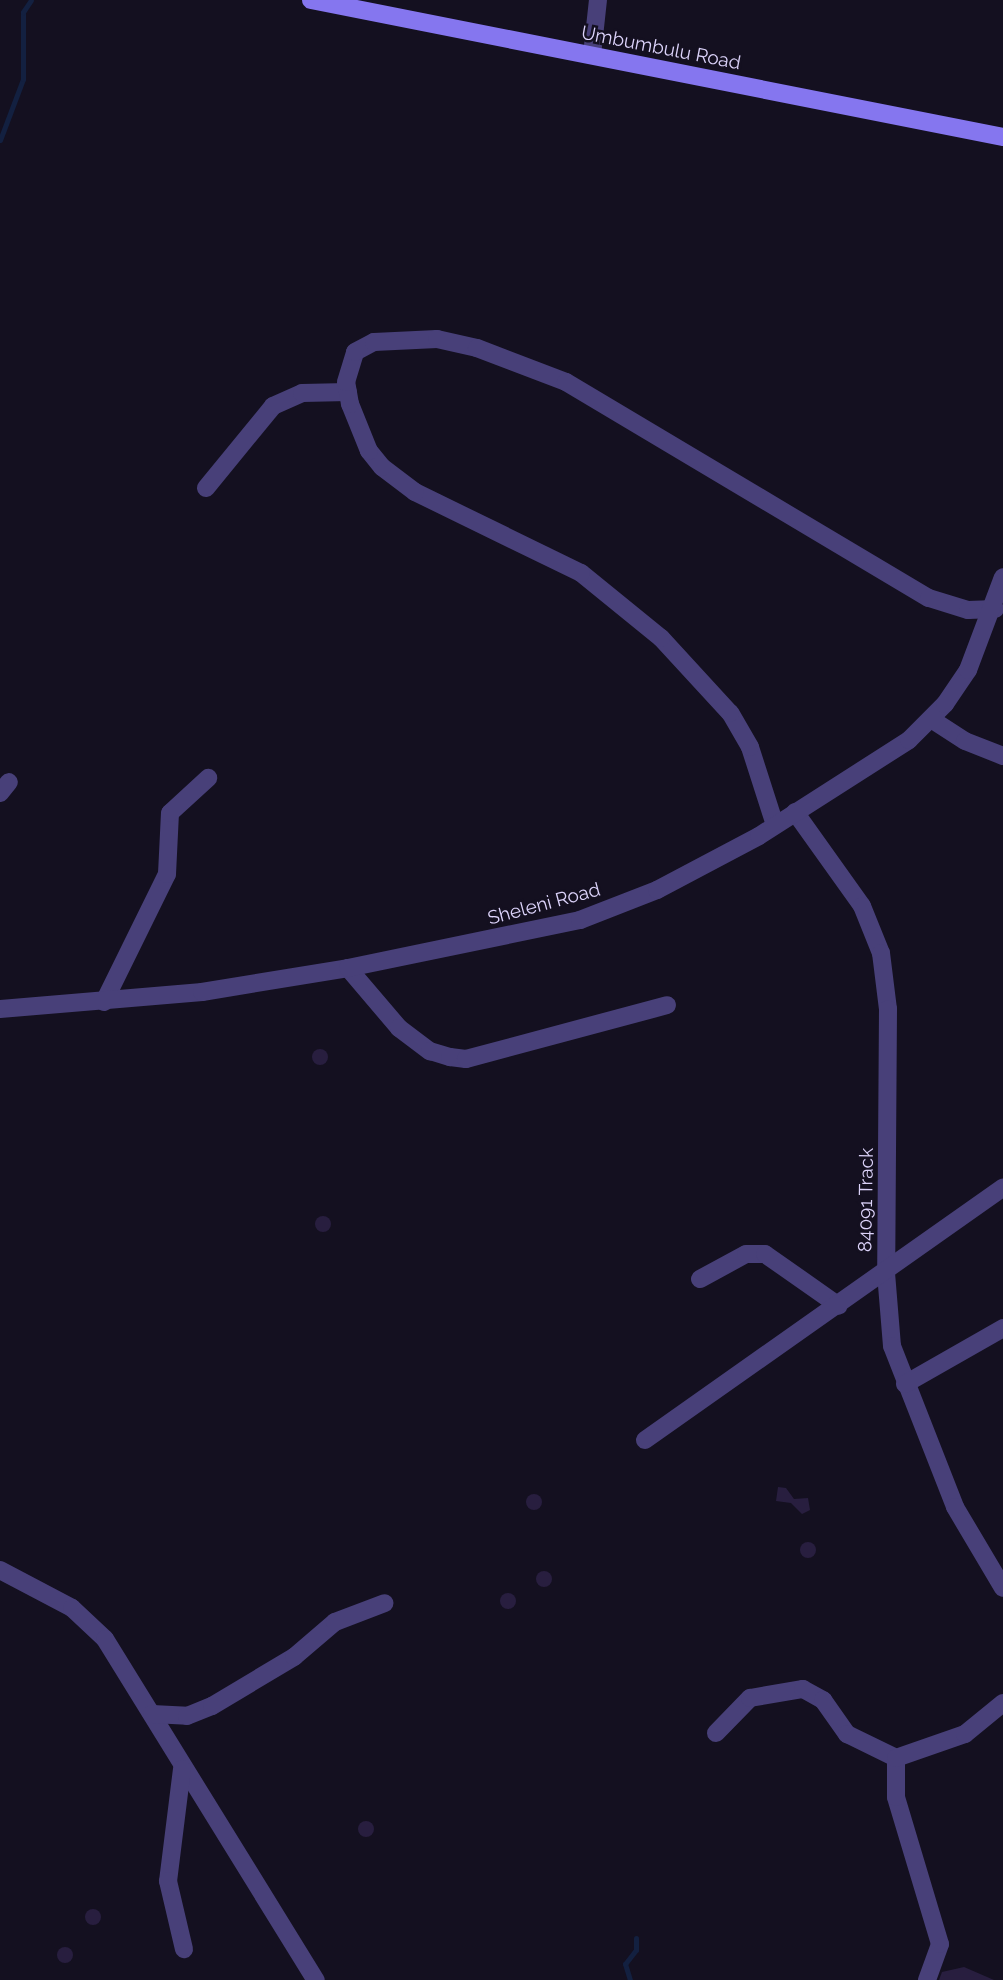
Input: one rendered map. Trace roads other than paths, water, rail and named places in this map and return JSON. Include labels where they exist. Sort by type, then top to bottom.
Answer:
[{"type":"main road","name":"Umbumbulu Road","points":[[311,0],[1003,137]]},
{"type":"street","points":[[592,55],[598,0]]},
{"type":"street","points":[[775,825],[750,747],[700,677],[617,599],[581,573],[396,479],[369,451],[348,392],[355,352],[374,342],[437,339],[504,357],[602,398],[929,598],[968,610],[995,609]]},
{"type":"street","points":[[206,488],[273,406],[302,393],[348,392]]},
{"type":"street","name":"Sheleni Road","points":[[0,1009],[104,1002],[348,968],[580,920],[657,890],[775,825],[892,754],[931,719],[968,670],[995,609],[1003,577]]},
{"type":"street","points":[[931,719],[965,741],[1003,756]]},
{"type":"street","points":[[104,1002],[114,973],[152,912],[167,874],[170,813],[208,778]]},
{"type":"street","name":"84091 Track","points":[[795,812],[862,906],[881,953],[888,1009],[887,1318],[905,1384],[970,1539],[1003,1588]]},
{"type":"street","points":[[348,968],[399,1028],[430,1051],[466,1059],[667,1005]]},
{"type":"street","points":[[646,1440],[886,1273],[1003,1187]]},
{"type":"street","points":[[699,1279],[746,1254],[765,1254],[839,1306]]},
{"type":"street","points":[[905,1384],[1003,1328]]},
{"type":"street","points":[[0,1570],[90,1622],[152,1714],[182,1769],[316,1980]]},
{"type":"street","points":[[152,1714],[187,1716],[212,1706],[294,1657],[349,1614],[385,1603]]},
{"type":"street","points":[[716,1733],[750,1698],[803,1689],[823,1700],[847,1734],[896,1758],[965,1734],[1003,1703]]},
{"type":"street","points":[[896,1758],[896,1797],[940,1944],[926,1980]]},
{"type":"street","points":[[182,1769],[168,1881],[184,1949]]},
{"type":"waterway","points":[[0,140],[23,79],[23,12],[31,0]]},
{"type":"waterway","points":[[630,1980],[625,1964],[636,1950],[636,1938]]}]
